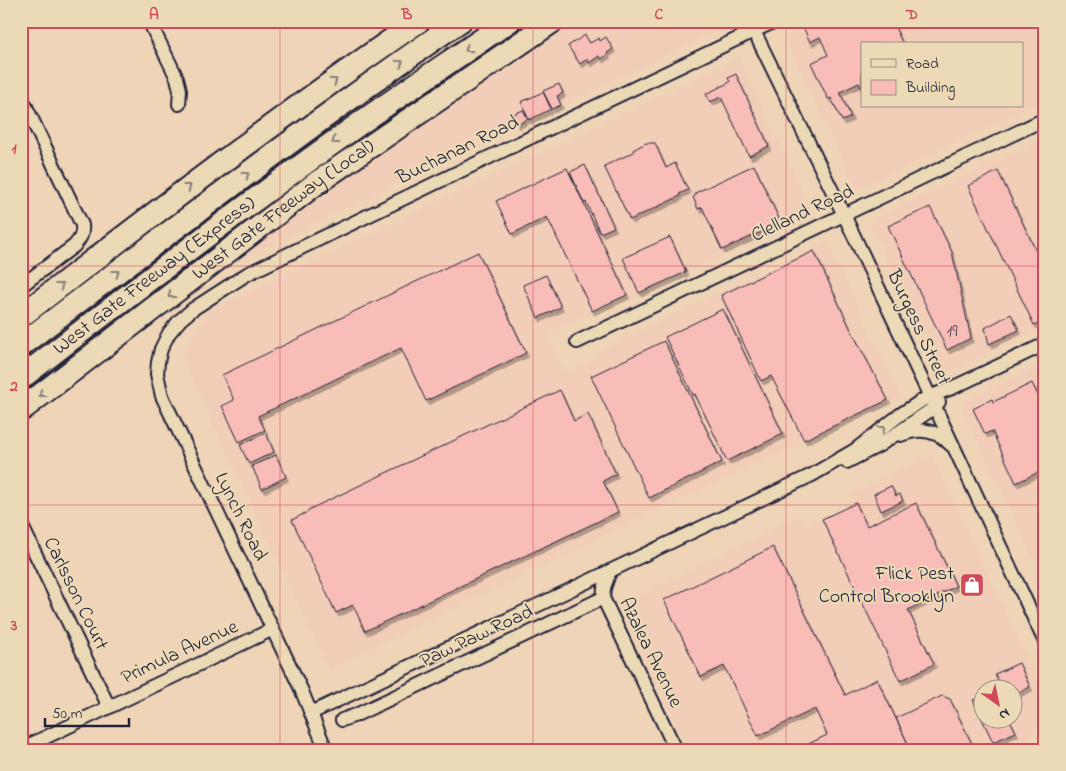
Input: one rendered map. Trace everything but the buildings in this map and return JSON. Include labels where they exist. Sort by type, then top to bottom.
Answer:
[{"type":"highway","points":[[21,316],[201,178],[419,21]]},
{"type":"highway","name":"West Gate Freeway (Express)","points":[[21,345],[318,122],[460,21]]},
{"type":"highway","name":"West Gate Freeway (Express)","points":[[21,378],[310,159],[508,21]]},
{"type":"highway","name":"West Gate Freeway (Local)","points":[[21,410],[318,182],[553,21]]},
{"type":"highway","points":[[379,140],[569,21]]},
{"type":"street","points":[[149,21],[178,78],[180,90],[179,104]]},
{"type":"street","name":"Buchanan Road","points":[[169,333],[193,309],[247,274],[775,21]]},
{"type":"street","name":"Burgess Street","points":[[754,31],[844,215],[1045,642]]},
{"type":"street","points":[[21,96],[82,225],[83,232],[80,240],[74,246],[21,286]]},
{"type":"street","name":"Clelland Road","points":[[577,342],[1045,119]]},
{"type":"street","name":"Lynch Road","points":[[169,333],[161,349],[158,362],[157,374],[162,396],[301,689],[326,750]]},
{"type":"street","name":"Paw Paw Road","points":[[812,474],[854,459],[880,446],[932,402],[952,388],[1045,344]]},
{"type":"street","name":"Paw Paw Road","points":[[311,714],[812,474],[855,450],[901,414],[932,402]]},
{"type":"street","points":[[880,446],[907,432],[926,431],[945,440],[959,458]]},
{"type":"street","name":"Carlsson Court","points":[[21,524],[109,707]]},
{"type":"street","name":"Azalea Avenue","points":[[610,571],[604,588],[603,598],[676,750]]},
{"type":"street","points":[[579,586],[593,589],[603,598]]},
{"type":"street","name":"Paw Paw Road","points":[[342,720],[603,598]]},
{"type":"street","name":"Primula Avenue","points":[[21,749],[36,746],[109,707],[273,629]]},
{"type":"street","points":[[400,671],[409,690]]},
{"type":"shaded area","points":[[579,21],[737,21],[244,257],[241,251],[386,149]]},
{"type":"shaded area","points":[[818,21],[1045,21],[1045,100],[857,189],[785,37]]},
{"type":"shaded area","points":[[739,59],[812,213],[629,299],[627,295],[546,335],[562,369],[571,372],[585,365],[612,344],[827,242],[900,397],[641,517],[329,668],[182,356],[210,310]]},
{"type":"shaded area","points":[[1045,138],[1045,326],[942,375],[869,221]]},
{"type":"shaded area","points":[[1045,362],[1045,582],[960,403]]},
{"type":"shaded area","points":[[931,455],[1045,695],[1045,716],[1019,750],[688,750],[619,605],[799,517],[805,527],[856,502],[852,494]]},
{"type":"place","name":"Flick Pest Control Brooklyn","points":[[972,585]]}]
